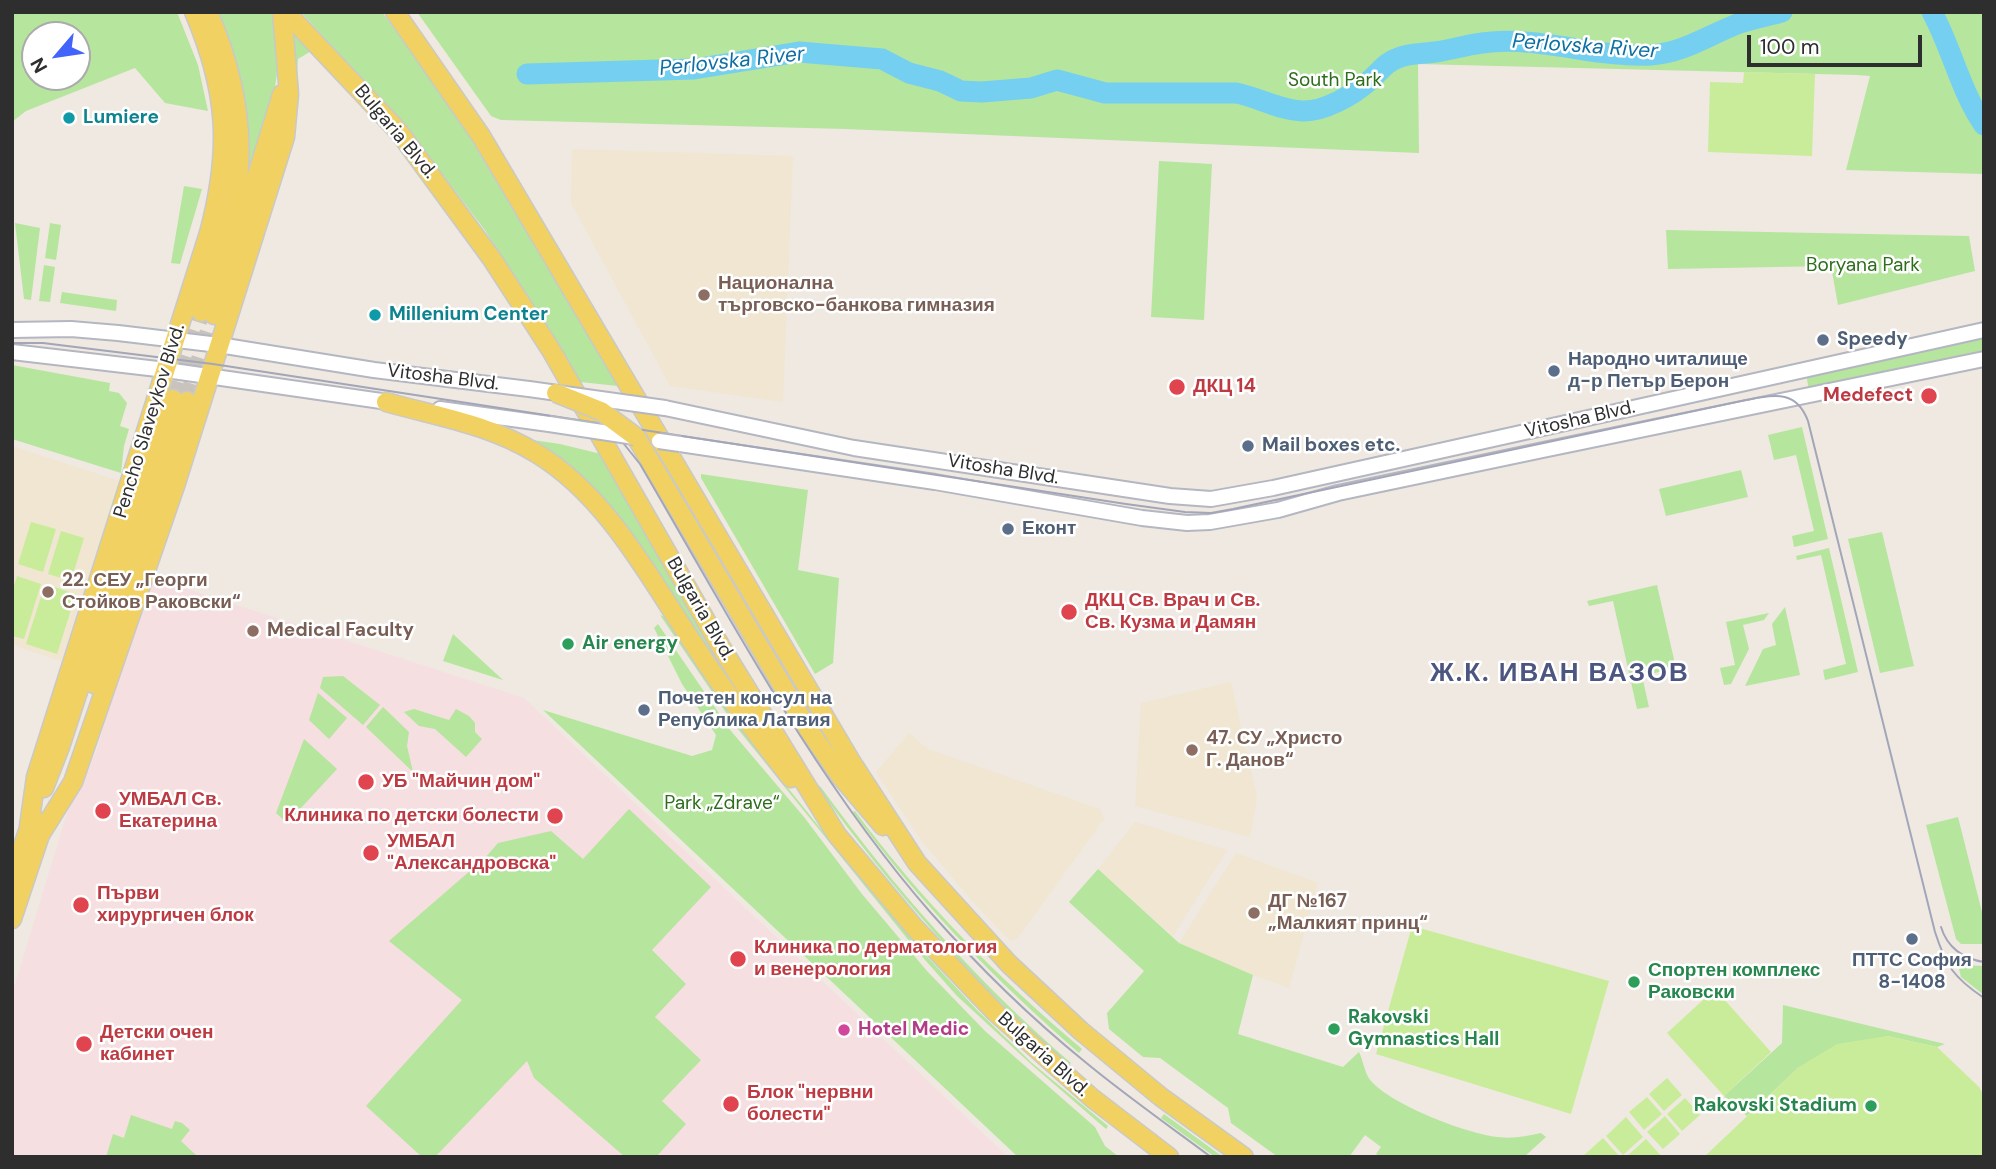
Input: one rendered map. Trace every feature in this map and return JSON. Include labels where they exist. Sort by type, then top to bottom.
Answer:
[{"type":"main road","name":"Pencho Slaveykov Blvd.","points":[[12,919],[35,831],[36,778],[209,233],[221,183],[224,119],[212,61],[194,12]]},
{"type":"main road","name":"Pencho Slaveykov Blvd.","points":[[208,12],[234,86],[240,130],[234,205],[208,314],[263,162],[286,74]]},
{"type":"main road","name":"Pencho Slaveykov Blvd.","points":[[35,831],[73,782],[170,499],[285,137],[289,94],[284,12]]},
{"type":"main road","name":"Bulgaria Blvd.","points":[[284,12],[399,132],[492,258],[551,351],[721,647],[837,835],[914,927],[995,1012],[1092,1098],[1169,1157]]},
{"type":"main road","points":[[395,12],[481,136],[852,763],[917,863]]},
{"type":"main road","points":[[556,393],[601,411],[636,437],[808,729],[842,778],[917,863],[1009,964],[1081,1031],[1161,1097],[1244,1157]]},
{"type":"main road","name":"Pencho Slaveykov Blvd.","points":[[12,877],[72,751],[180,400]]},
{"type":"main road","points":[[386,402],[481,426],[511,440],[551,463],[598,505],[731,701],[837,835]]},
{"type":"street","name":"Vitosha Blvd.","points":[[12,330],[71,329],[219,345],[374,370],[665,408],[854,448],[1170,496],[1211,499],[1273,488],[1984,330]]},
{"type":"street","name":"Vitosha Blvd.","points":[[12,352],[166,370],[530,421],[1186,523],[1210,523],[1268,512],[1338,494],[1542,450],[1984,359]]},
{"type":"shaded area","name":"Национална търговско-банкова гимназия","points":[[572,149],[793,156],[783,402],[670,386],[571,203]]},
{"type":"shaded area","name":"22. СЕУ „Георги Стойков Раковски“","points":[[12,446],[120,481],[61,661],[12,645]]},
{"type":"shaded area","name":"УМБАЛ \"Александровска\"","points":[[147,576],[524,698],[1008,1157],[12,1157],[12,994],[68,810],[98,746]]},
{"type":"shaded area","name":"47. СУ „Христо Г. Данов“","points":[[1231,682],[1257,797],[1250,837],[1135,806],[1141,703]]},
{"type":"shaded area","points":[[909,733],[928,749],[1100,809],[1104,819],[1017,939],[1010,941],[971,900],[921,840],[876,772]]},
{"type":"shaded area","name":"ДГ №167 „Малкият принц“","points":[[1135,822],[1227,850],[1173,936],[1098,869]]},
{"type":"shaded area","name":"ДГ №167 „Малкият принц“","points":[[1236,853],[1318,883],[1289,988],[1179,943]]},
{"type":"green space","points":[[12,12],[177,12],[198,65],[208,111],[165,103],[135,68],[91,85],[91,21],[21,21],[21,91],[77,91],[26,111],[12,122]]},
{"type":"green space","points":[[215,12],[274,12],[313,50],[298,59],[297,74],[277,74],[271,113],[243,204]]},
{"type":"green space","points":[[301,12],[382,12],[453,109],[618,386],[580,382],[484,229],[415,138]]},
{"type":"green space","name":"South Park","points":[[417,12],[1981,12],[1984,19],[1984,174],[1846,170],[1870,76],[1857,75],[1418,64],[1419,153],[845,129],[501,120],[491,116]]},
{"type":"green space","points":[[1744,72],[1815,74],[1812,156],[1708,152],[1710,82],[1743,83]]},
{"type":"green space","points":[[1159,161],[1212,164],[1204,320],[1151,317]]},
{"type":"green space","points":[[184,186],[202,189],[180,264],[171,263]]},
{"type":"green space","points":[[15,223],[40,228],[31,300],[24,299]]},
{"type":"green space","points":[[50,223],[61,225],[56,260],[45,258]]},
{"type":"green space","name":"Boryana Park","points":[[1666,230],[1969,236],[1975,271],[1838,305],[1831,266],[1668,269]]},
{"type":"green space","points":[[44,265],[55,267],[50,302],[39,301]]},
{"type":"green space","points":[[62,292],[117,300],[116,311],[60,303]]},
{"type":"green space","points":[[1984,335],[1984,355],[1809,391],[1806,373]]},
{"type":"green space","points":[[12,365],[110,383],[109,391],[119,393],[127,403],[120,426],[129,429],[121,473],[12,439]]},
{"type":"green space","points":[[1802,427],[1828,539],[1794,547],[1792,536],[1814,531],[1796,455],[1774,460],[1768,435]]},
{"type":"green space","points":[[519,438],[601,454],[739,697],[618,524]]},
{"type":"green space","points":[[1741,470],[1748,497],[1666,516],[1659,489]]},
{"type":"green space","points":[[701,474],[808,490],[798,570],[839,578],[833,663],[815,674]]},
{"type":"green space","points":[[31,522],[56,529],[43,572],[18,564]]},
{"type":"green space","points":[[61,531],[84,538],[71,581],[48,574]]},
{"type":"green space","points":[[1882,532],[1914,666],[1880,673],[1848,539]]},
{"type":"green space","points":[[1829,548],[1858,672],[1825,680],[1823,670],[1846,664],[1821,555],[1797,560],[1796,556]]},
{"type":"green space","points":[[17,576],[41,584],[24,639],[12,636],[12,592]]},
{"type":"green space","points":[[45,584],[76,594],[57,654],[26,644]]},
{"type":"green space","points":[[1657,585],[1676,668],[1642,676],[1649,707],[1637,709],[1613,601],[1589,606],[1587,601]]},
{"type":"green space","points":[[1785,607],[1800,675],[1745,686],[1763,649],[1776,645],[1772,624]]},
{"type":"green space","points":[[1769,613],[1764,620],[1743,625],[1749,649],[1731,684],[1724,685],[1720,668],[1735,665],[1726,622]]},
{"type":"green space","points":[[660,615],[665,617],[735,722],[921,950],[978,1011],[1032,1063],[1108,1126],[1106,1129],[1032,1065],[957,996],[918,952],[733,723]]},
{"type":"green space","name":"Park „Zdrave“","points":[[658,624],[731,731],[804,817],[862,894],[927,971],[985,1031],[1095,1127],[1105,1146],[1119,1157],[1018,1157],[543,710],[692,756],[712,750],[716,735],[682,684],[654,628]]},
{"type":"green space","points":[[453,634],[503,680],[443,661]]},
{"type":"green space","points":[[343,676],[380,705],[363,725],[320,688],[323,677]]},
{"type":"green space","points":[[318,693],[347,718],[329,739],[309,720]]},
{"type":"green space","points":[[383,707],[409,732],[407,746],[413,772],[366,727]]},
{"type":"green space","points":[[414,709],[449,720],[456,709],[469,716],[475,723],[475,732],[482,739],[466,757],[435,729],[419,726],[404,712]]},
{"type":"green space","points":[[304,739],[337,769],[287,823],[276,813]]},
{"type":"green space","points":[[820,786],[907,897],[938,932],[1002,999],[1071,1063],[1068,1066],[1000,1002],[936,934],[846,826],[818,788]]},
{"type":"green space","points":[[629,809],[711,887],[652,950],[686,984],[655,1017],[701,1060],[662,1101],[686,1124],[656,1157],[625,1157],[534,1078],[527,1061],[435,1157],[422,1157],[366,1106],[462,1000],[389,941],[485,858],[498,843],[551,831],[583,859]]},
{"type":"green space","points":[[855,811],[933,906],[990,966],[1082,1049],[1079,1053],[1017,997],[959,939],[878,845],[853,812]]},
{"type":"green space","points":[[1958,817],[1984,920],[1984,944],[1961,944],[1956,939],[1926,825]]},
{"type":"green space","points":[[1098,869],[1179,943],[1253,975],[1238,1034],[1343,1067],[1359,1052],[1371,1081],[1395,1099],[1431,1117],[1485,1135],[1509,1138],[1541,1133],[1546,1137],[1524,1157],[1381,1157],[1376,1154],[1381,1147],[1365,1135],[1349,1157],[1278,1157],[1231,1123],[1228,1108],[1160,1058],[1143,1057],[1109,1029],[1107,1013],[1144,971],[1069,902]]},
{"type":"green space","points":[[1412,926],[1609,981],[1571,1114],[1376,1054]]},
{"type":"green space","points":[[1963,965],[1984,966],[1984,995],[1961,977],[1959,969]]},
{"type":"green space","points":[[1715,989],[1771,1052],[1724,1096],[1667,1033]]},
{"type":"green space","points":[[1783,1005],[1945,1044],[1937,1047],[1887,1036],[1799,1067],[1747,1116],[1724,1096],[1782,1043]]},
{"type":"green space","name":"Rakovski Stadium","points":[[1887,1036],[1937,1047],[1979,1087],[1984,1096],[1984,1157],[1704,1157],[1799,1067],[1837,1044]]},
{"type":"green space","points":[[1667,1078],[1682,1095],[1664,1111],[1649,1094]]},
{"type":"green space","points":[[1647,1097],[1662,1114],[1644,1130],[1629,1112]]},
{"type":"green space","points":[[1685,1098],[1700,1115],[1682,1131],[1667,1114]]},
{"type":"green space","points":[[1164,1114],[1223,1157],[1215,1157],[1161,1118]]},
{"type":"green space","points":[[131,1115],[172,1129],[175,1121],[182,1123],[190,1130],[181,1141],[198,1157],[106,1157],[113,1134],[124,1138]]},
{"type":"green space","points":[[1665,1116],[1680,1134],[1663,1149],[1647,1132]]},
{"type":"green space","points":[[1626,1117],[1643,1137],[1623,1155],[1606,1136]]},
{"type":"green space","points":[[1603,1138],[1620,1157],[1582,1157]]},
{"type":"green space","points":[[1646,1139],[1662,1157],[1626,1157]]},
{"type":"waterway","name":"Perlovska River","points":[[527,74],[694,69],[799,52],[882,59],[909,73],[940,81],[961,91],[1031,88],[1057,80],[1105,93],[1236,93],[1285,108],[1311,111],[1347,97],[1389,62],[1407,55],[1503,41],[1630,55],[1663,54],[1740,23],[1782,12]]},
{"type":"waterway","name":"Perlovska River","points":[[1932,12],[1969,98],[1984,125]]},
{"type":"tunnel","points":[[173,399],[201,312]]},
{"type":"tunnel","points":[[187,401],[214,315]]},
{"type":"tram line","points":[[12,343],[43,343],[213,364],[1126,504],[1211,513],[1746,400],[1775,396],[1790,399],[1803,411],[1808,421],[1935,932],[1952,970],[1984,998]]},
{"type":"tram line","points":[[603,428],[620,439],[640,464],[811,753],[889,862],[931,913],[1044,1027],[1115,1086],[1211,1157]]},
{"type":"tram line","points":[[1941,927],[1947,940],[1957,951],[1984,962]]},
{"type":"place","name":"Lumiere","points":[[69,118]]},
{"type":"place","name":"Национална търговско-банкова гимназия","points":[[704,295]]},
{"type":"place","name":"Millenium Center","points":[[375,315]]},
{"type":"place","name":"Speedy","points":[[1823,340]]},
{"type":"place","name":"Народно читалище д-р Петър Берон","points":[[1554,371]]},
{"type":"place","name":"ДКЦ 14","points":[[1177,387]]},
{"type":"place","name":"Medefect","points":[[1929,396]]},
{"type":"place","name":"Mail boxes etc.","points":[[1248,446]]},
{"type":"place","name":"Еконт","points":[[1008,529]]},
{"type":"place","name":"22. СЕУ „Георги Стойков Раковски“","points":[[48,592]]},
{"type":"place","name":"ДКЦ Св. Врач и Св. Св. Кузма и Дамян","points":[[1069,612]]},
{"type":"place","name":"Medical Faculty","points":[[253,631]]},
{"type":"place","name":"Air energy","points":[[568,644]]},
{"type":"place","name":"Почетен консул на Република Латвия","points":[[644,710]]},
{"type":"place","name":"47. СУ „Христо Г. Данов“","points":[[1192,750]]},
{"type":"place","name":"УБ \"Майчин дом\"","points":[[366,782]]},
{"type":"place","name":"УМБАЛ Св. Екатерина","points":[[103,811]]},
{"type":"place","name":"Клиника по детски болести","points":[[555,816]]},
{"type":"place","name":"УМБАЛ \"Александровска\"","points":[[371,853]]},
{"type":"place","name":"Първи хирургичен блок","points":[[81,905]]},
{"type":"place","name":"ДГ №167 „Малкият принц“","points":[[1254,913]]},
{"type":"place","name":"ПТТС София 8-1408","points":[[1912,939]]},
{"type":"place","name":"Клиника по дерматология и венерология","points":[[738,959]]},
{"type":"place","name":"Спортен комплекс Раковски","points":[[1634,982]]},
{"type":"place","name":"Rakovski Gymnastics Hall","points":[[1334,1029]]},
{"type":"place","name":"Hotel Medic","points":[[844,1030]]},
{"type":"place","name":"Детски очен кабинет","points":[[84,1044]]},
{"type":"place","name":"Блок \"нервни болести\"","points":[[731,1104]]},
{"type":"place","name":"Rakovski Stadium","points":[[1871,1106]]},
{"type":"district","name":"Ж.К. ИВАН ВАЗОВ","points":[[1560,674]]}]
